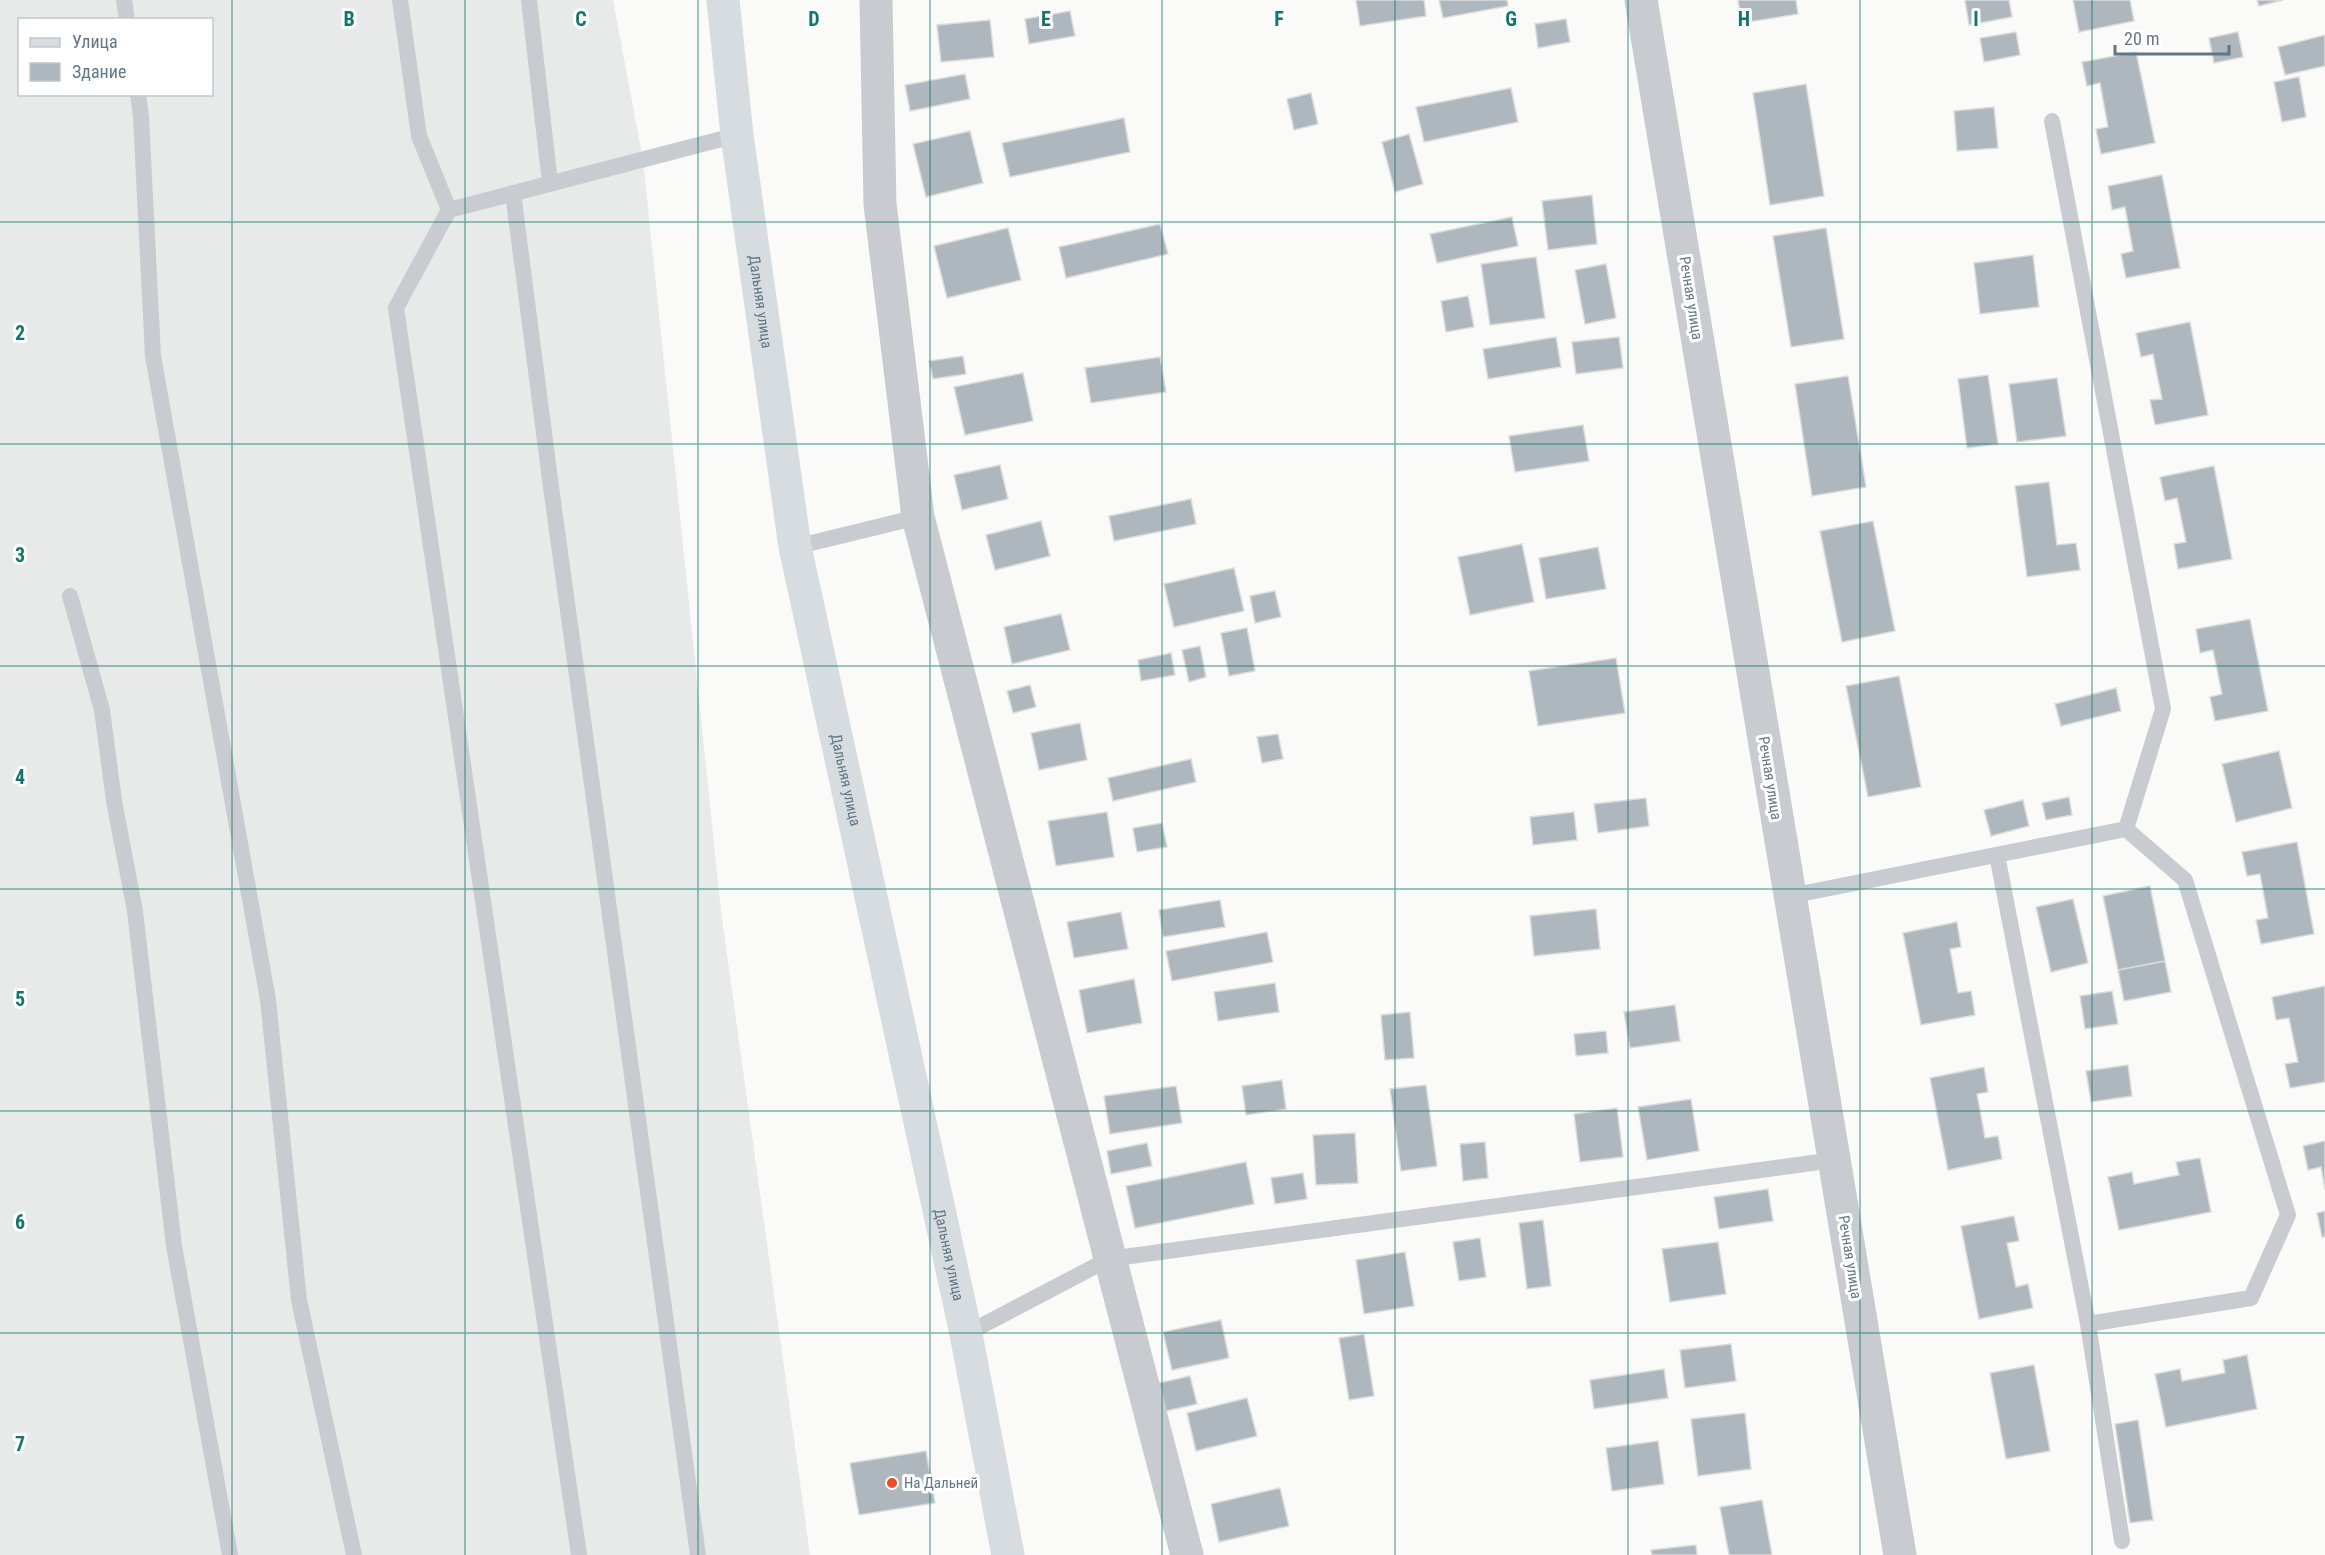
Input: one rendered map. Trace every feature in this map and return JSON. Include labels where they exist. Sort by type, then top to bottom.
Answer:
[{"type":"main road","name":"Дальняя улица","points":[[723,0],[737,135],[795,547],[966,1334],[1008,1555]]},
{"type":"street","points":[[876,0],[880,204],[918,517],[1187,1555]]},
{"type":"street","name":"Речная улица","points":[[1641,0],[1900,1555]]},
{"type":"lane","points":[[124,0],[127,18]]},
{"type":"lane","points":[[400,0],[418,136],[449,210]]},
{"type":"lane","points":[[529,0],[550,183]]},
{"type":"lane","points":[[138,96],[153,356],[268,1000],[299,1300],[354,1555]]},
{"type":"lane","points":[[2052,121],[2163,710],[2126,829]]},
{"type":"lane","points":[[579,1555],[396,308],[449,210],[737,135]]},
{"type":"lane","points":[[513,193],[551,487],[698,1555]]},
{"type":"lane","points":[[795,547],[918,517]]},
{"type":"lane","points":[[70,596],[102,710],[114,801],[135,911],[174,1246],[230,1555]]},
{"type":"lane","points":[[1790,896],[2126,829]]},
{"type":"lane","points":[[2088,1324],[2251,1298],[2288,1215],[2185,880],[2126,829]]},
{"type":"lane","points":[[1997,855],[2088,1324],[2122,1541]]},
{"type":"lane","points":[[966,1334],[1109,1259],[1834,1160]]},
{"type":"shaded area","points":[[0,0],[613,0],[643,160],[721,911],[810,1555],[0,1555]]},
{"type":"building","points":[[1356,0],[1424,0],[1426,16],[1360,26]]},
{"type":"building","points":[[1439,0],[1507,0],[1508,6],[1443,18]]},
{"type":"building","points":[[1738,0],[1796,0],[1798,14],[1742,23]]},
{"type":"building","points":[[1965,0],[2009,0],[2012,17],[1969,25]]},
{"type":"building","points":[[2073,0],[2130,0],[2134,21],[2079,32]]},
{"type":"building","points":[[2257,0],[2283,0],[2259,6]]},
{"type":"building","points":[[1070,11],[1075,36],[1029,44],[1025,19]]},
{"type":"building","points":[[1566,19],[1570,42],[1538,48],[1535,24]]},
{"type":"building","points":[[990,20],[994,57],[941,62],[937,25]]},
{"type":"building","points":[[2016,32],[2020,55],[1984,62],[1980,38]]},
{"type":"building","points":[[2238,32],[2243,57],[2214,63],[2209,38]]},
{"type":"building","points":[[2325,35],[2325,66],[2285,75],[2278,47]]},
{"type":"building","points":[[2136,52],[2155,143],[2101,154],[2096,129],[2108,127],[2100,83],[2087,86],[2082,62]]},
{"type":"building","points":[[965,74],[970,99],[910,111],[905,85]]},
{"type":"building","points":[[2299,77],[2306,117],[2282,122],[2274,82]]},
{"type":"building","points":[[1806,84],[1824,196],[1770,205],[1753,93]]},
{"type":"building","points":[[1511,88],[1518,122],[1424,142],[1416,107]]},
{"type":"building","points":[[1311,93],[1318,124],[1294,130],[1287,99]]},
{"type":"building","points":[[1994,107],[1998,148],[1957,151],[1954,111]]},
{"type":"building","points":[[1124,118],[1130,152],[1010,177],[1002,143]]},
{"type":"building","points":[[970,131],[983,183],[926,197],[913,144]]},
{"type":"building","points":[[1409,134],[1423,184],[1395,192],[1382,142]]},
{"type":"building","points":[[2162,175],[2180,268],[2126,278],[2121,254],[2133,251],[2125,207],[2112,210],[2108,186]]},
{"type":"building","points":[[1592,195],[1597,244],[1548,250],[1542,201]]},
{"type":"building","points":[[1512,217],[1518,246],[1437,263],[1430,234]]},
{"type":"building","points":[[1160,224],[1168,254],[1066,278],[1059,247]]},
{"type":"building","points":[[1008,228],[1021,280],[947,298],[934,246]]},
{"type":"building","points":[[1826,228],[1844,339],[1791,347],[1773,236]]},
{"type":"building","points":[[2033,255],[2039,307],[1980,314],[1974,263]]},
{"type":"building","points":[[1536,257],[1545,318],[1490,325],[1481,264]]},
{"type":"building","points":[[1606,264],[1616,318],[1585,324],[1575,270]]},
{"type":"building","points":[[1468,296],[1474,327],[1446,332],[1441,301]]},
{"type":"building","points":[[2190,322],[2208,415],[2155,425],[2150,400],[2162,399],[2153,354],[2141,357],[2136,333]]},
{"type":"building","points":[[1556,337],[1561,367],[1488,379],[1483,349]]},
{"type":"building","points":[[1619,337],[1623,368],[1576,374],[1572,342]]},
{"type":"building","points":[[963,356],[966,374],[933,379],[929,361]]},
{"type":"building","points":[[1160,357],[1166,392],[1091,403],[1085,368]]},
{"type":"building","points":[[1023,373],[1033,421],[965,435],[954,387]]},
{"type":"building","points":[[1988,375],[1998,444],[1967,448],[1958,379]]},
{"type":"building","points":[[1848,376],[1866,487],[1812,496],[1795,384]]},
{"type":"building","points":[[2057,378],[2066,436],[2017,442],[2009,384]]},
{"type":"building","points":[[1583,425],[1589,461],[1515,472],[1509,436]]},
{"type":"building","points":[[1000,465],[1008,499],[962,510],[954,475]]},
{"type":"building","points":[[2214,466],[2232,559],[2178,569],[2174,544],[2186,542],[2177,498],[2165,501],[2160,477]]},
{"type":"building","points":[[2049,482],[2057,545],[2076,543],[2080,570],[2027,577],[2015,486]]},
{"type":"building","points":[[1191,499],[1196,524],[1114,541],[1109,516]]},
{"type":"building","points":[[1041,521],[1050,556],[995,570],[986,535]]},
{"type":"building","points":[[1873,521],[1895,631],[1842,642],[1820,531]]},
{"type":"building","points":[[1522,544],[1534,602],[1470,615],[1458,557]]},
{"type":"building","points":[[1598,547],[1606,589],[1546,599],[1539,558]]},
{"type":"building","points":[[1234,568],[1244,611],[1174,627],[1164,584]]},
{"type":"building","points":[[1275,591],[1281,617],[1255,623],[1250,596]]},
{"type":"building","points":[[1061,614],[1070,650],[1012,664],[1004,627]]},
{"type":"building","points":[[2250,619],[2268,711],[2215,721],[2210,697],[2222,694],[2213,650],[2200,653],[2196,629]]},
{"type":"building","points":[[1247,628],[1255,671],[1229,676],[1221,633]]},
{"type":"building","points":[[1200,646],[1206,677],[1189,682],[1182,650]]},
{"type":"building","points":[[1171,653],[1175,675],[1141,681],[1138,660]]},
{"type":"building","points":[[1616,658],[1625,713],[1538,726],[1529,671]]},
{"type":"building","points":[[1899,676],[1921,787],[1868,797],[1846,686]]},
{"type":"building","points":[[1030,685],[1036,707],[1013,713],[1007,691]]},
{"type":"building","points":[[2116,688],[2121,711],[2061,726],[2055,704]]},
{"type":"building","points":[[1080,723],[1087,760],[1039,770],[1031,733]]},
{"type":"building","points":[[1278,734],[1283,759],[1262,763],[1257,737]]},
{"type":"building","points":[[2279,751],[2292,808],[2236,822],[2222,764]]},
{"type":"building","points":[[1191,759],[1196,782],[1113,801],[1108,778]]},
{"type":"building","points":[[2069,797],[2072,815],[2046,820],[2042,803]]},
{"type":"building","points":[[1646,798],[1649,826],[1598,833],[1594,804]]},
{"type":"building","points":[[2023,800],[2029,826],[1991,836],[1984,810]]},
{"type":"building","points":[[1107,812],[1114,857],[1056,866],[1048,821]]},
{"type":"building","points":[[1574,812],[1577,840],[1533,845],[1530,817]]},
{"type":"building","points":[[1162,823],[1167,847],[1137,852],[1133,828]]},
{"type":"building","points":[[2297,842],[2314,934],[2261,944],[2256,920],[2268,918],[2260,874],[2247,876],[2242,852]]},
{"type":"building","points":[[2150,886],[2165,961],[2118,970],[2103,896]]},
{"type":"building","points":[[2073,899],[2088,963],[2051,972],[2036,907]]},
{"type":"building","points":[[1220,900],[1225,927],[1163,937],[1159,910]]},
{"type":"building","points":[[1596,909],[1600,949],[1534,956],[1530,916]]},
{"type":"building","points":[[1121,912],[1128,949],[1074,958],[1067,922]]},
{"type":"building","points":[[1957,922],[1961,947],[1950,949],[1958,993],[1971,991],[1975,1015],[1921,1025],[1903,933]]},
{"type":"building","points":[[1267,932],[1273,962],[1172,981],[1166,951]]},
{"type":"building","points":[[2165,961],[2171,992],[2124,1001],[2118,970]]},
{"type":"building","points":[[1134,979],[1142,1023],[1087,1033],[1079,990]]},
{"type":"building","points":[[1275,983],[1279,1012],[1218,1021],[1214,992]]},
{"type":"building","points":[[2325,986],[2325,1082],[2290,1088],[2285,1064],[2298,1062],[2289,1018],[2276,1020],[2272,997]]},
{"type":"building","points":[[2112,991],[2118,1024],[2085,1029],[2080,996]]},
{"type":"building","points":[[1675,1005],[1680,1041],[1630,1048],[1624,1012]]},
{"type":"building","points":[[1410,1012],[1414,1058],[1385,1060],[1381,1015]]},
{"type":"building","points":[[1606,1031],[1608,1053],[1576,1056],[1574,1034]]},
{"type":"building","points":[[2128,1065],[2132,1096],[2091,1102],[2086,1071]]},
{"type":"building","points":[[1984,1067],[1988,1092],[1977,1094],[1985,1138],[1998,1136],[2002,1159],[1948,1170],[1930,1078]]},
{"type":"building","points":[[1282,1080],[1286,1109],[1246,1115],[1242,1086]]},
{"type":"building","points":[[1426,1085],[1437,1166],[1401,1171],[1390,1089]]},
{"type":"building","points":[[1176,1086],[1182,1123],[1110,1134],[1104,1096]]},
{"type":"building","points":[[1691,1099],[1699,1151],[1647,1160],[1638,1107]]},
{"type":"building","points":[[1617,1108],[1623,1157],[1580,1162],[1574,1114]]},
{"type":"building","points":[[1355,1133],[1358,1183],[1316,1185],[1313,1135]]},
{"type":"building","points":[[2325,1141],[2325,1190],[2321,1167],[2308,1170],[2303,1146]]},
{"type":"building","points":[[1485,1142],[1488,1178],[1463,1181],[1460,1144]]},
{"type":"building","points":[[1147,1143],[1152,1166],[1111,1174],[1107,1151]]},
{"type":"building","points":[[2200,1158],[2211,1212],[2119,1230],[2108,1177],[2132,1172],[2134,1184],[2179,1175],[2176,1162]]},
{"type":"building","points":[[1246,1162],[1254,1204],[1135,1228],[1126,1186]]},
{"type":"building","points":[[1303,1173],[1307,1199],[1275,1204],[1271,1178]]},
{"type":"building","points":[[1768,1189],[1773,1221],[1719,1229],[1714,1197]]},
{"type":"building","points":[[2325,1211],[2325,1237],[2322,1237],[2317,1213]]},
{"type":"building","points":[[2014,1216],[2019,1241],[2007,1243],[2016,1287],[2028,1284],[2033,1308],[1979,1319],[1961,1226]]},
{"type":"building","points":[[1543,1220],[1551,1286],[1527,1289],[1519,1223]]},
{"type":"building","points":[[1480,1238],[1486,1277],[1459,1281],[1453,1242]]},
{"type":"building","points":[[1718,1242],[1726,1294],[1670,1302],[1662,1249]]},
{"type":"building","points":[[1405,1252],[1414,1306],[1364,1314],[1356,1260]]},
{"type":"building","points":[[1221,1320],[1229,1358],[1172,1370],[1163,1332]]},
{"type":"building","points":[[1364,1334],[1374,1396],[1349,1400],[1339,1338]]},
{"type":"building","points":[[1731,1344],[1736,1381],[1685,1388],[1680,1350]]},
{"type":"building","points":[[2247,1355],[2257,1409],[2166,1427],[2155,1374],[2180,1369],[2182,1381],[2225,1373],[2223,1360]]},
{"type":"building","points":[[2034,1365],[2050,1451],[2006,1459],[1990,1373]]},
{"type":"building","points":[[1664,1369],[1668,1398],[1594,1409],[1590,1380]]},
{"type":"building","points":[[1190,1376],[1197,1404],[1166,1411],[1159,1383]]},
{"type":"building","points":[[1247,1398],[1257,1436],[1196,1451],[1187,1413]]},
{"type":"building","points":[[1745,1413],[1751,1469],[1698,1476],[1691,1419]]},
{"type":"building","points":[[2138,1420],[2153,1520],[2130,1523],[2115,1424]]},
{"type":"building","points":[[1658,1441],[1664,1484],[1612,1491],[1606,1448]]},
{"type":"building","name":"На Дальней","points":[[926,1451],[935,1503],[859,1515],[850,1463]]},
{"type":"building","points":[[1280,1488],[1289,1526],[1219,1542],[1211,1504]]},
{"type":"building","points":[[1762,1500],[1772,1555],[1729,1555],[1720,1507]]},
{"type":"building","points":[[1696,1545],[1697,1555],[1652,1555],[1651,1550]]},
{"type":"place","name":"На Дальней","points":[[892,1483]]}]
